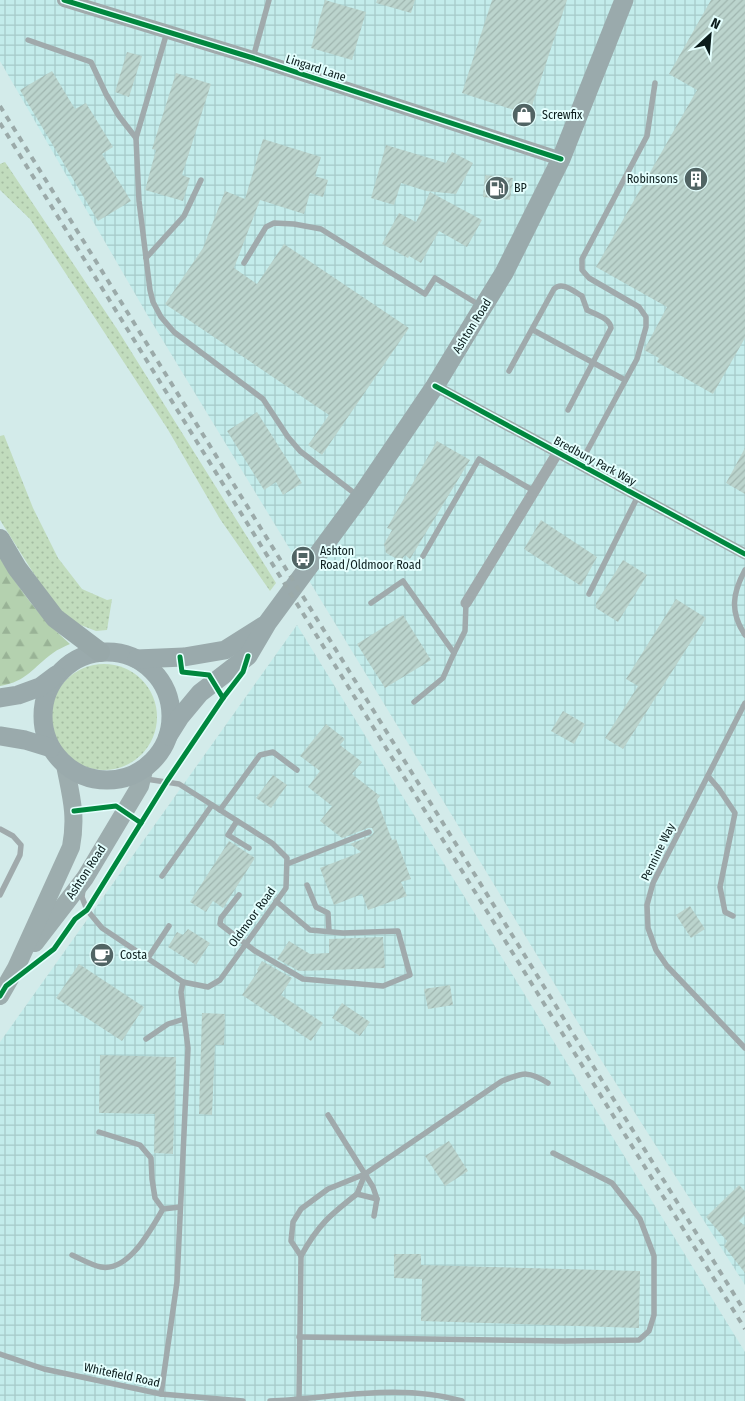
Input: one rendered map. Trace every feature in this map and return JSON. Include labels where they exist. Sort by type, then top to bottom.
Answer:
[{"type":"highway","name":"Ashton Road","points":[[168,736],[180,717],[200,693],[248,656],[268,622],[360,497],[434,386],[483,307],[504,273],[560,159],[624,0]]},
{"type":"highway","points":[[0,539],[17,568],[55,618],[100,652]]},
{"type":"highway","name":"Ashton Road","points":[[138,659],[184,657],[225,650],[268,622]]},
{"type":"highway","points":[[0,698],[40,688],[71,662],[100,652],[120,653],[138,659],[152,670],[163,684],[170,701],[172,719],[168,736],[158,755],[142,774],[102,781],[82,776],[65,766],[51,748],[44,729],[42,709],[48,690],[59,673]]},
{"type":"highway","points":[[0,736],[25,740],[51,748]]},
{"type":"main road","name":"Ashton Road","points":[[0,996],[16,968],[71,847],[74,829],[74,810],[65,766]]},
{"type":"main road","name":"Ashton Road","points":[[16,968],[84,878],[140,786],[142,774]]},
{"type":"street","name":"Lingard Lane","points":[[70,1],[253,58],[560,159]]},
{"type":"street","name":"Bredbury Park Way","points":[[434,386],[745,554]]},
{"type":"street","name":"Bredbury Park Way","points":[[466,603],[558,452]]},
{"type":"lane","points":[[253,58],[269,0]]},
{"type":"lane","points":[[167,32],[136,138],[139,202],[153,302],[174,332],[263,399],[288,437],[300,451],[360,497]]},
{"type":"lane","points":[[28,40],[91,62],[119,116],[136,138]]},
{"type":"lane","points":[[580,464],[637,359],[644,336],[646,317],[639,307],[589,278],[582,270],[582,259],[647,136],[656,83]]},
{"type":"lane","points":[[146,258],[184,216],[201,180]]},
{"type":"lane","points":[[244,263],[266,227],[274,223],[294,224],[321,230],[425,294],[435,278],[483,307]]},
{"type":"lane","points":[[509,371],[554,289],[561,285],[582,296],[587,310],[608,320],[611,328],[568,410]]},
{"type":"lane","points":[[533,330],[625,380]]},
{"type":"lane","points":[[423,556],[479,459],[534,491]]},
{"type":"lane","points":[[589,594],[638,496]]},
{"type":"lane","points":[[745,570],[736,586],[734,608],[739,626],[745,635]]},
{"type":"lane","points":[[371,603],[403,581],[454,653]]},
{"type":"lane","points":[[414,702],[443,678],[465,631],[466,603]]},
{"type":"lane","name":"Pennine Way","points":[[745,703],[653,883],[647,905],[648,928],[656,950],[667,966],[745,1048]]},
{"type":"lane","points":[[220,810],[260,755],[273,752],[297,770]]},
{"type":"lane","points":[[142,774],[179,784],[272,843],[287,858],[287,864],[369,832]]},
{"type":"lane","points":[[708,776],[735,813],[720,887],[725,912],[733,916]]},
{"type":"lane","points":[[162,876],[212,805]]},
{"type":"lane","points":[[237,821],[228,835],[249,848]]},
{"type":"lane","points":[[0,829],[14,836],[21,845],[20,855],[0,895]]},
{"type":"lane","name":"Oldmoor Road","points":[[84,878],[82,897],[87,910],[102,928],[183,982],[208,987],[220,980],[286,888],[287,864]]},
{"type":"lane","points":[[306,885],[316,907],[328,913],[329,931]]},
{"type":"lane","points":[[239,894],[221,918],[220,924],[245,944],[303,980],[383,986],[410,975],[398,931],[344,933],[310,930],[276,901]]},
{"type":"lane","points":[[148,958],[169,926]]},
{"type":"lane","points":[[161,1394],[177,1282],[188,1048],[181,992],[183,982]]},
{"type":"lane","points":[[146,1039],[168,1024],[184,1019]]},
{"type":"lane","points":[[301,1256],[291,1241],[293,1222],[301,1209],[328,1189],[365,1174],[502,1081],[522,1073],[535,1074],[548,1084]]},
{"type":"lane","points":[[328,1115],[365,1174],[377,1199],[374,1216]]},
{"type":"lane","points":[[99,1132],[140,1145],[151,1158],[155,1198],[163,1209]]},
{"type":"lane","points":[[299,1337],[564,1341],[639,1340],[650,1331],[654,1315],[654,1256],[640,1219],[612,1183],[553,1153]]},
{"type":"lane","points":[[298,1400],[301,1256],[327,1217],[357,1194],[365,1174]]},
{"type":"lane","points":[[357,1194],[377,1199]]},
{"type":"lane","points":[[163,1209],[180,1207]]},
{"type":"lane","points":[[72,1255],[102,1267],[116,1266],[129,1256],[148,1235],[163,1209]]},
{"type":"lane","name":"Whitefield Road","points":[[0,1354],[44,1369],[161,1394],[243,1401]]},
{"type":"lane","points":[[270,1401],[410,1392],[462,1401]]},
{"type":"shaded area","points":[[0,0],[745,0],[745,1285],[596,1052],[148,316],[0,61]]},
{"type":"shaded area","points":[[297,625],[745,1352],[745,1401],[0,1401],[0,1042]]},
{"type":"green space","points":[[5,162],[117,329],[276,583],[270,591],[220,519],[167,428],[30,219],[0,190],[0,164]]},
{"type":"green space","points":[[4,435],[33,508],[58,558],[82,589],[107,600],[112,599],[107,630],[96,631],[78,624],[60,610],[39,582],[0,520],[0,436]]},
{"type":"green space","points":[[0,558],[32,604],[70,644],[55,652],[24,677],[0,686]]},
{"type":"green space","points":[[104,664],[124,668],[141,680],[153,697],[157,717],[153,737],[141,754],[124,766],[104,770],[84,766],[67,754],[55,737],[51,717],[55,697],[67,680],[84,668]]},
{"type":"building","points":[[325,0],[366,12],[352,60],[311,48]]},
{"type":"building","points":[[377,0],[415,0],[411,13],[376,3]]},
{"type":"building","points":[[492,0],[567,0],[529,115],[462,93]]},
{"type":"building","name":"Robinsons","points":[[711,0],[745,0],[745,338],[713,394],[657,362],[659,358],[644,350],[667,307],[596,267],[697,90],[669,74]]},
{"type":"building","points":[[127,52],[142,56],[129,97],[115,92]]},
{"type":"building","points":[[52,71],[75,109],[86,103],[113,147],[102,154],[131,201],[98,221],[20,90]]},
{"type":"building","points":[[176,73],[211,84],[182,175],[190,178],[183,201],[145,190],[156,150],[152,149]]},
{"type":"building","points":[[263,139],[321,157],[315,176],[328,180],[323,197],[310,193],[304,214],[260,200],[234,268],[257,284],[284,244],[409,328],[322,455],[308,445],[329,415],[165,304],[203,248],[225,191],[245,199]]},
{"type":"building","points":[[386,145],[446,163],[452,152],[473,163],[456,194],[426,191],[401,183],[394,205],[371,198]]},
{"type":"building","points":[[485,175],[513,178],[510,200],[483,197]]},
{"type":"building","points":[[430,192],[482,220],[467,247],[439,231],[421,263],[382,244],[399,213],[416,222]]},
{"type":"building","points":[[257,412],[302,483],[283,495],[276,482],[264,490],[227,431]]},
{"type":"building","points":[[437,441],[470,460],[410,559],[405,555],[401,561],[386,553],[384,544],[392,530],[387,528]]},
{"type":"building","points":[[745,448],[745,494],[726,483]]},
{"type":"building","points":[[541,520],[597,557],[581,586],[524,549]]},
{"type":"building","points":[[623,560],[647,575],[618,622],[596,608],[596,603]]},
{"type":"building","points":[[676,599],[706,618],[623,749],[605,738],[638,686],[626,679]]},
{"type":"building","points":[[403,615],[431,660],[385,688],[357,644]]},
{"type":"building","points":[[563,711],[585,724],[574,744],[551,731]]},
{"type":"building","points":[[326,724],[345,739],[340,745],[362,762],[352,774],[380,796],[377,800],[392,840],[396,839],[411,879],[401,882],[407,896],[368,910],[362,894],[334,905],[320,868],[361,852],[350,844],[371,836],[374,832],[372,828],[368,828],[342,838],[320,821],[332,806],[308,787],[320,771],[300,756]]},
{"type":"building","points":[[273,775],[287,785],[271,808],[256,798]]},
{"type":"building","points":[[229,841],[255,858],[223,908],[213,901],[206,912],[190,902]]},
{"type":"building","points":[[690,906],[705,929],[691,938],[676,915]]},
{"type":"building","points":[[188,929],[210,943],[196,965],[168,947],[177,932],[183,935]]},
{"type":"building","points":[[383,937],[385,968],[299,971],[277,959],[289,941],[310,954],[329,953],[329,939]]},
{"type":"building","points":[[262,961],[292,978],[281,995],[323,1023],[311,1041],[242,995],[258,971]]},
{"type":"building","points":[[79,964],[144,1007],[122,1041],[56,998]]},
{"type":"building","points":[[450,985],[453,1005],[428,1009],[424,989]]},
{"type":"building","points":[[342,1003],[370,1022],[360,1036],[332,1018]]},
{"type":"building","points":[[202,1013],[225,1014],[224,1045],[215,1045],[212,1115],[199,1114]]},
{"type":"building","points":[[100,1055],[176,1057],[173,1154],[154,1153],[155,1114],[99,1113]]},
{"type":"building","points":[[449,1141],[468,1171],[445,1186],[425,1156]]},
{"type":"building","points":[[739,1185],[745,1191],[745,1215],[739,1221],[745,1226],[745,1273],[724,1246],[727,1241],[706,1217]]},
{"type":"building","points":[[394,1254],[421,1254],[421,1265],[640,1271],[639,1328],[421,1321],[422,1279],[394,1278]]},
{"type":"railway","points":[[0,106],[745,1312]]},
{"type":"railway","points":[[0,123],[745,1329]]},
{"type":"cycle path","points":[[64,0],[253,58],[561,159]]},
{"type":"cycle path","points":[[435,386],[745,554]]},
{"type":"cycle path","points":[[0,996],[6,986],[54,949],[75,919],[87,910],[167,781],[223,698],[243,672],[248,656]]},
{"type":"cycle path","points":[[180,657],[182,672],[209,675],[223,698]]},
{"type":"cycle path","points":[[74,811],[116,806],[141,823]]},
{"type":"place","name":"Screwfix","points":[[524,115]]},
{"type":"place","name":"Robinsons","points":[[696,179]]},
{"type":"place","name":"BP","points":[[497,188]]},
{"type":"place","name":"Ashton Road/Oldmoor Road","points":[[303,558]]},
{"type":"place","name":"Costa","points":[[102,955]]}]
